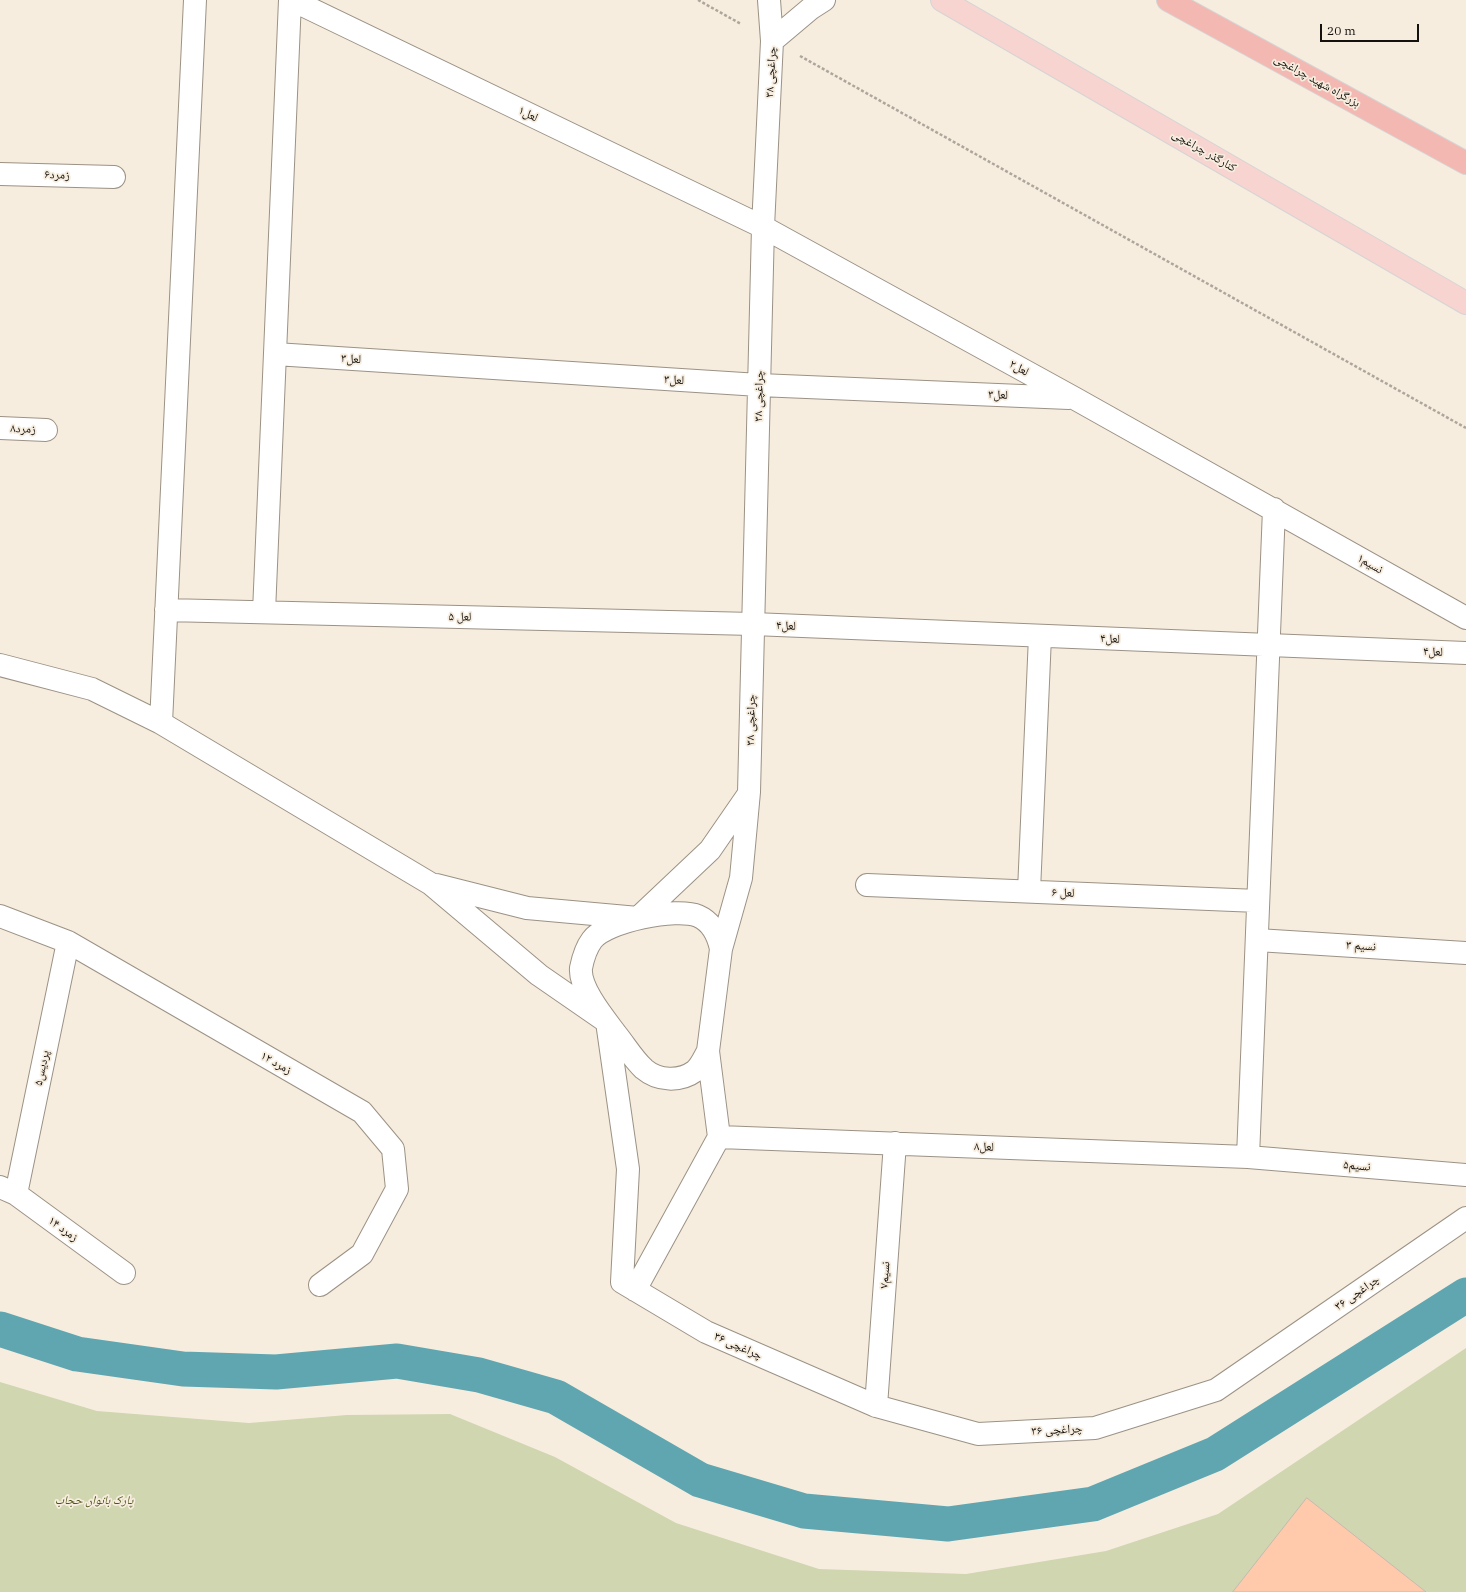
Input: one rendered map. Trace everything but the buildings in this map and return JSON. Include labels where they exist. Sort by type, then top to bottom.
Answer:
[{"type":"highway","name":"بزرگراه شهید چراغچی","points":[[1168,0],[1466,163]]},
{"type":"main road","name":"کنارگذر چراغچی","points":[[942,0],[1466,303]]},
{"type":"street","points":[[160,723],[195,0]]},
{"type":"street","points":[[264,612],[291,0]]},
{"type":"street","name":"لعل۱","points":[[291,0],[763,227]]},
{"type":"street","name":"چراغچی ۳۸","points":[[708,1051],[721,949],[741,878],[749,792],[763,227],[772,41],[769,0]]},
{"type":"street","points":[[772,41],[810,9],[824,0]]},
{"type":"street","name":"زمرد۶","points":[[0,174],[114,177]]},
{"type":"street","name":"لعل۲","points":[[763,227],[1274,510]]},
{"type":"street","name":"لعل۳","points":[[275,354],[759,385],[1074,398]]},
{"type":"street","name":"زمرد۸","points":[[0,428],[46,430]]},
{"type":"street","points":[[1248,1157],[1274,510]]},
{"type":"street","name":"نسیم۱","points":[[1274,510],[1466,618]]},
{"type":"street","name":"لعل ۵","points":[[166,610],[753,624]]},
{"type":"street","name":"لعل۴","points":[[753,624],[1466,654]]},
{"type":"street","points":[[1029,891],[1040,636]]},
{"type":"street","points":[[0,665],[92,689],[160,723],[431,884],[540,975],[607,1022],[628,1169],[628,1286]]},
{"type":"street","points":[[431,884],[527,908],[638,918],[710,850],[749,792]]},
{"type":"street","name":"لعل ۶","points":[[867,885],[1258,901]]},
{"type":"street","points":[[708,1051],[703,1062],[694,1071],[683,1076],[670,1079],[656,1076],[644,1069],[607,1022],[584,986],[581,970],[584,954],[593,939],[606,929],[638,918],[689,913],[708,923],[714,930],[719,940],[721,949]]},
{"type":"street","name":"زمرد ۱۲","points":[[0,916],[68,942],[362,1112],[392,1149],[397,1189],[362,1254],[320,1285]]},
{"type":"street","name":"نسیم ۳","points":[[1257,940],[1466,953]]},
{"type":"street","name":"پردیس۵","points":[[8,1191],[68,942]]},
{"type":"street","points":[[628,1286],[719,1137],[708,1051]]},
{"type":"street","name":"لعل۸","points":[[719,1137],[1248,1157]]},
{"type":"street","name":"نسیم۷","points":[[876,1406],[894,1143]]},
{"type":"street","name":"نسیم۵","points":[[1248,1157],[1466,1175]]},
{"type":"street","name":"زمرد ۱۴","points":[[8,1191],[124,1273]]},
{"type":"street","name":"چراغچی ۳۶","points":[[628,1286],[706,1332],[876,1406],[978,1434],[1095,1428],[1216,1390],[1466,1218]]},
{"type":"path","points":[[698,0],[1466,428]]},
{"type":"green space","name":"پارک بانوان حجاب","points":[[1466,1348],[1466,1592],[0,1592],[0,1382],[97,1411],[249,1423],[347,1415],[450,1414],[555,1457],[676,1523],[819,1569],[966,1574],[1106,1551],[1218,1514]]},
{"type":"waterway","points":[[0,1329],[77,1354],[183,1369],[276,1372],[397,1361],[479,1375],[556,1397],[700,1480],[804,1511],[948,1524],[1093,1504],[1215,1454],[1466,1295]]}]
